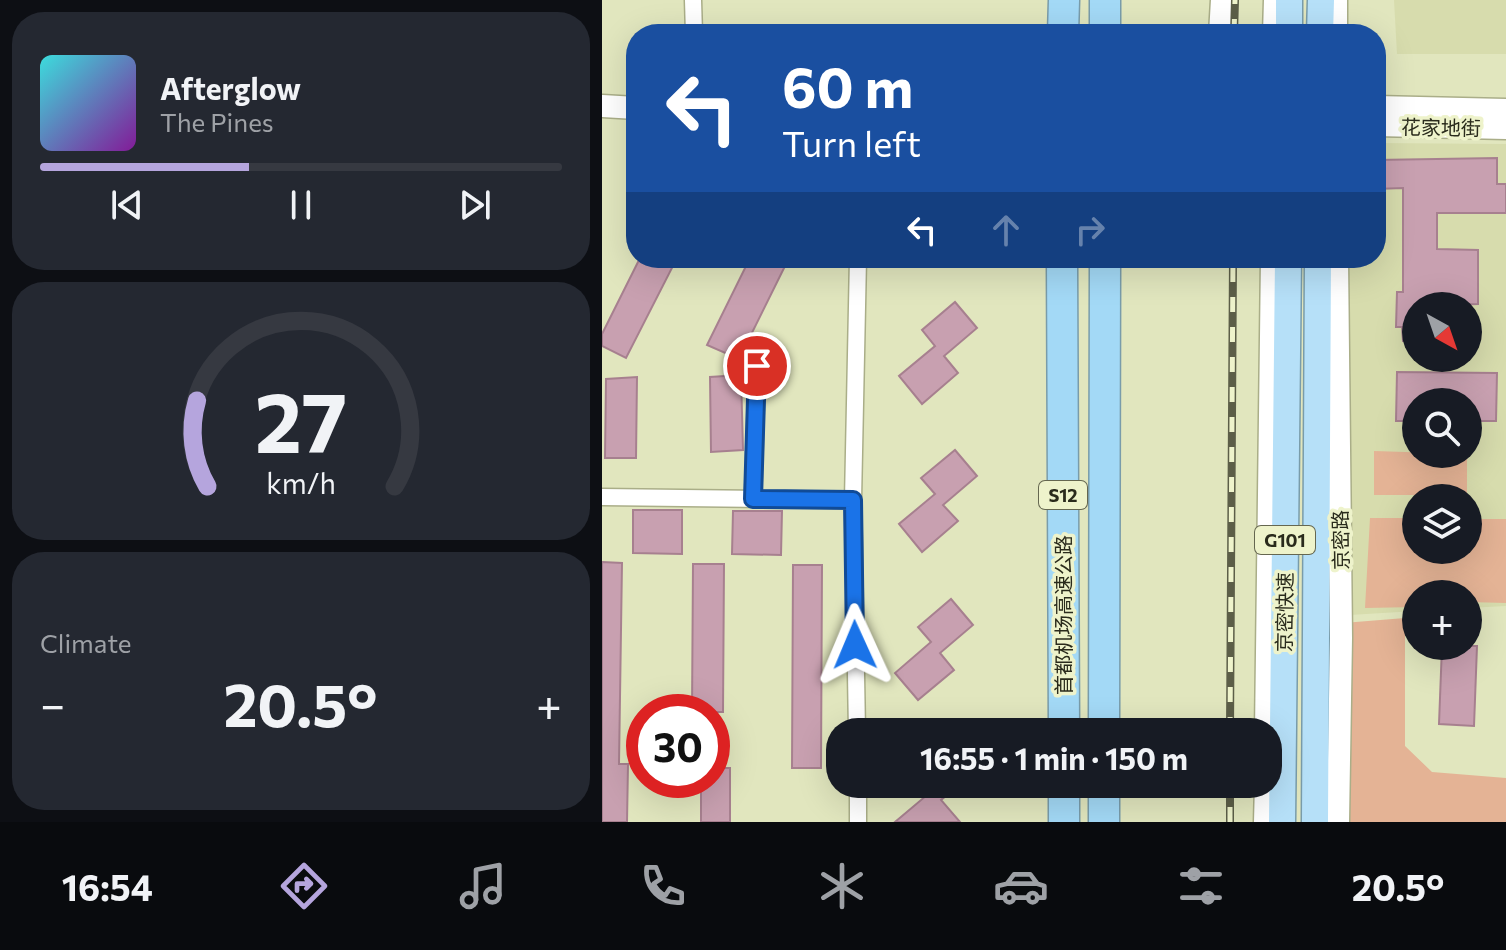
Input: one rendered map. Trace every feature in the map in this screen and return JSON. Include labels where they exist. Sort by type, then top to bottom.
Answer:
[{"type":"highway","points":[[1063,24],[1064,0]]},
{"type":"highway","points":[[1105,0],[1105,24]]},
{"type":"highway","points":[[1289,0],[1289,24]]},
{"type":"highway","points":[[1320,24],[1321,0]]},
{"type":"highway","name":"首都机场高速公路","points":[[1062,268],[1064,718]]},
{"type":"highway","name":"首都机场高速公路","points":[[1104,718],[1105,268]]},
{"type":"highway","name":"京密快速","points":[[1282,822],[1288,268]]},
{"type":"highway","name":"京密快速","points":[[1315,822],[1318,268]]},
{"type":"highway","points":[[1064,798],[1064,822]]},
{"type":"highway","points":[[1104,798],[1104,822]]},
{"type":"main road","points":[[1221,24],[1222,0]]},
{"type":"main road","points":[[1274,24],[1275,0]]},
{"type":"main road","points":[[1336,0],[1336,24]]},
{"type":"main road","points":[[602,106],[626,107]]},
{"type":"main road","name":"花家地街","points":[[1386,107],[1506,110]]},
{"type":"main road","name":"花家地街","points":[[1386,125],[1506,128]]},
{"type":"main road","name":"G101","points":[[1266,718],[1272,268]]},
{"type":"main road","name":"京密路","points":[[1337,268],[1341,638],[1338,822]]},
{"type":"main road","points":[[1265,822],[1266,798]]},
{"type":"street","points":[[693,0],[694,24]]},
{"type":"street","points":[[857,718],[853,500],[858,268]]},
{"type":"street","points":[[753,499],[757,366]]},
{"type":"street","points":[[602,497],[853,500]]},
{"type":"street","points":[[858,798],[858,822]]},
{"type":"shaded area","points":[[1394,0],[1506,0],[1506,54],[1397,54]]},
{"type":"shaded area","points":[[1386,143],[1506,144],[1506,606],[1482,607],[1482,580],[1402,580],[1402,612],[1333,616],[1332,268],[1386,268]]},
{"type":"shaded area","points":[[1374,451],[1402,452],[1402,468],[1467,468],[1467,484],[1402,484],[1402,495],[1374,495]]},
{"type":"shaded area","points":[[1370,518],[1402,518],[1402,564],[1482,564],[1482,519],[1506,519],[1506,603],[1482,602],[1482,580],[1402,580],[1402,607],[1365,608]]},
{"type":"shaded area","points":[[1402,618],[1405,746],[1432,772],[1506,778],[1506,822],[1327,822],[1331,624]]},
{"type":"building","points":[[1497,158],[1497,184],[1506,184],[1506,213],[1437,213],[1437,249],[1478,250],[1478,292],[1403,292],[1403,188],[1386,189],[1386,160]]},
{"type":"building","points":[[635,268],[672,268],[626,358],[602,346],[602,334]]},
{"type":"building","points":[[745,268],[784,268],[739,359],[707,345]]},
{"type":"building","points":[[1397,292],[1402,292],[1402,327],[1396,327]]},
{"type":"building","points":[[955,302],[977,328],[944,356],[958,373],[922,404],[899,376],[935,346],[922,330]]},
{"type":"building","points":[[1397,372],[1497,373],[1496,421],[1482,421],[1482,388],[1402,388],[1402,421],[1396,421]]},
{"type":"building","points":[[741,375],[743,450],[711,452],[710,377]]},
{"type":"building","points":[[637,377],[636,458],[605,458],[606,379]]},
{"type":"building","points":[[955,450],[977,476],[943,505],[958,521],[922,552],[899,524],[935,494],[921,478]]},
{"type":"building","points":[[633,510],[682,510],[682,554],[633,553]]},
{"type":"building","points":[[733,511],[782,511],[781,555],[732,554]]},
{"type":"building","points":[[602,562],[622,563],[619,764],[626,764],[627,798],[627,822],[602,822]]},
{"type":"building","points":[[693,564],[724,564],[723,694],[692,694]]},
{"type":"building","points":[[793,565],[822,565],[821,768],[792,768]]},
{"type":"building","points":[[951,599],[973,625],[940,653],[954,670],[918,700],[895,673],[931,642],[918,627]]},
{"type":"building","points":[[1441,660],[1476,660],[1474,726],[1439,724]]},
{"type":"building","points":[[701,798],[730,798],[730,822],[701,822]]},
{"type":"building","points":[[924,798],[944,798],[941,800],[960,822],[895,822]]},
{"type":"railway","points":[[1234,24],[1235,0]]},
{"type":"railway","points":[[1230,718],[1233,268]]},
{"type":"railway","points":[[1230,798],[1230,822]]},
{"type":"route","points":[[757,366],[753,499],[853,500],[855,645]]}]
